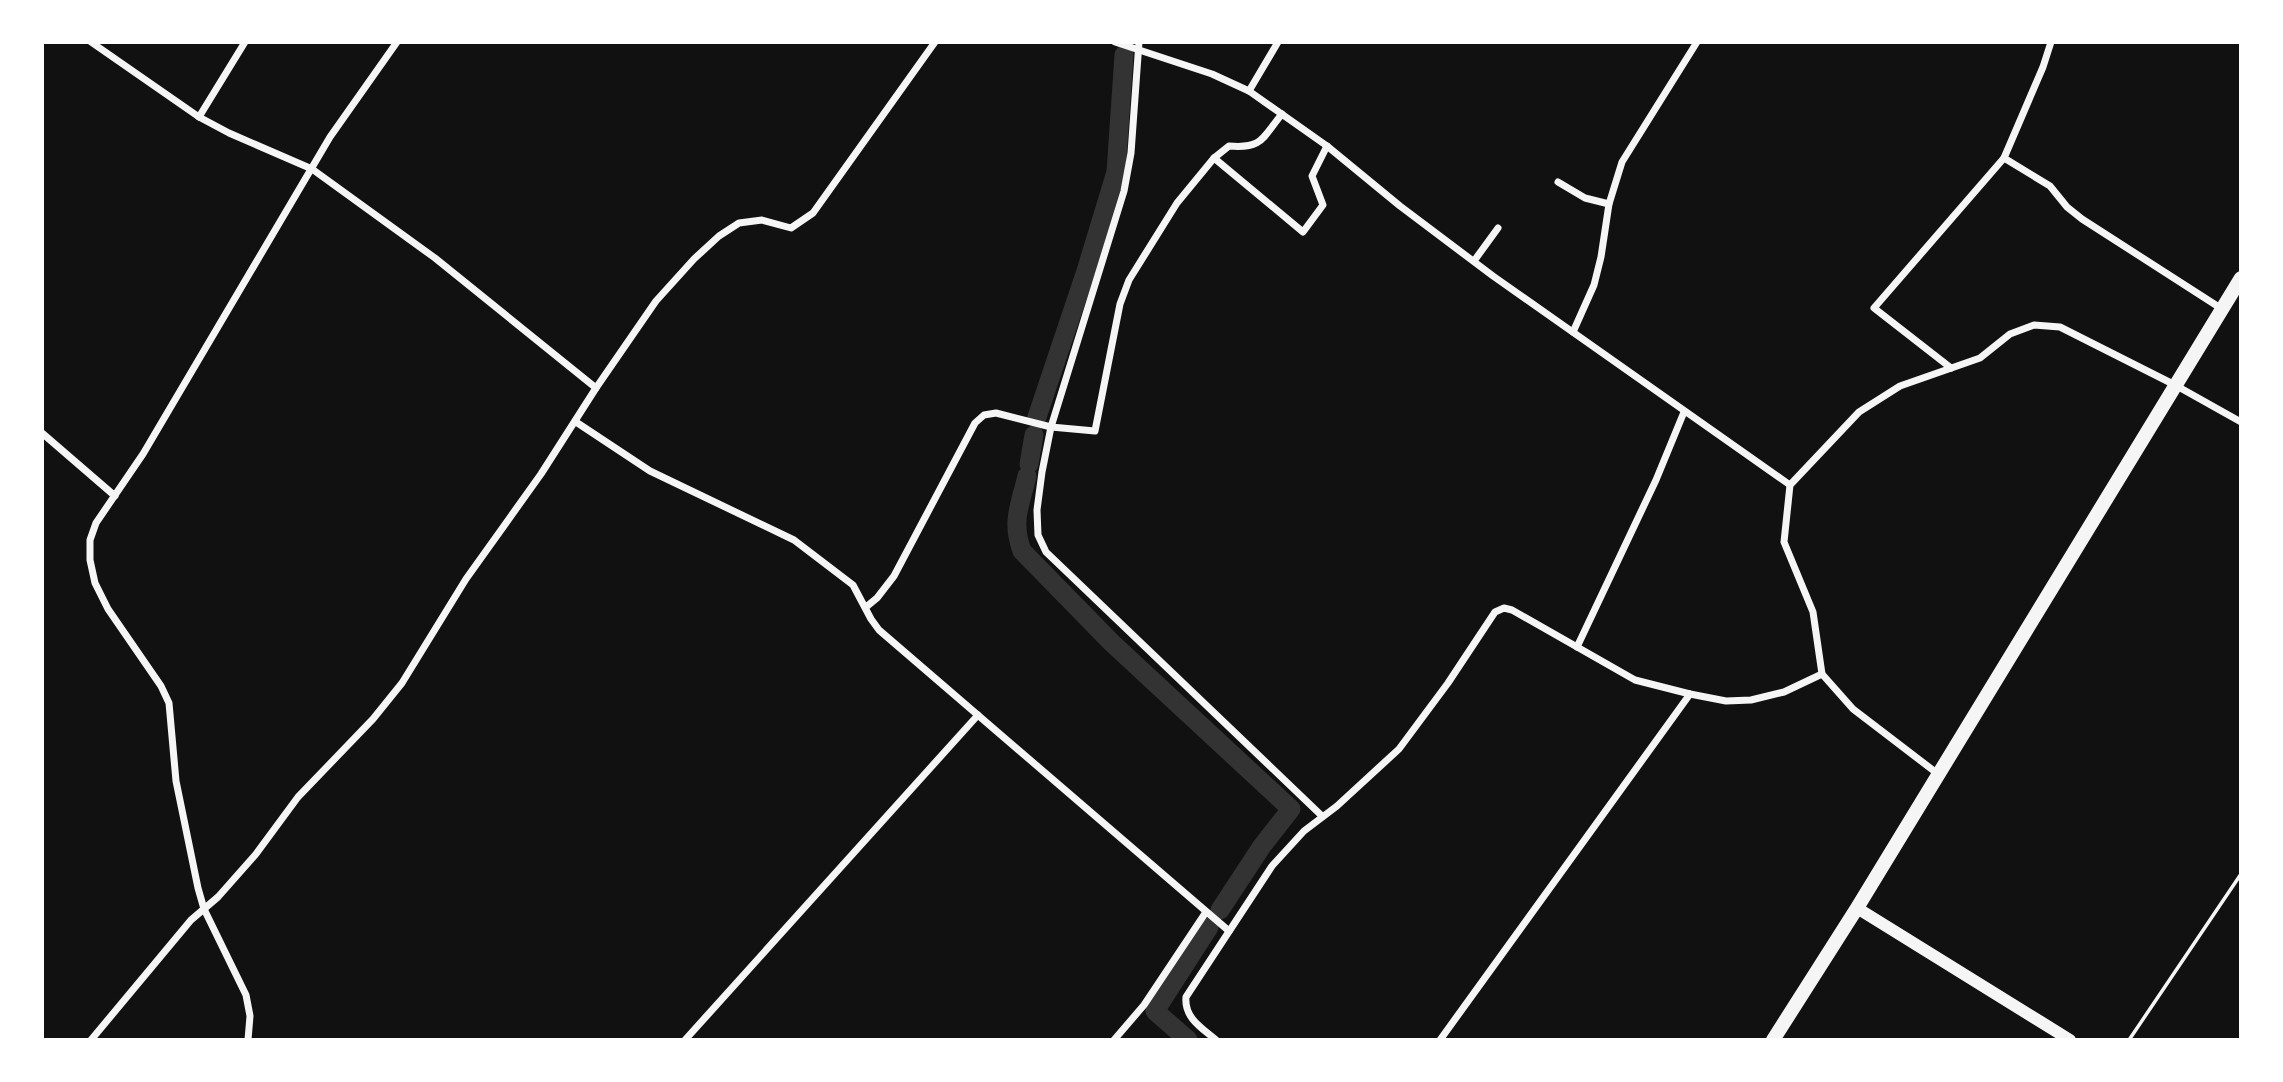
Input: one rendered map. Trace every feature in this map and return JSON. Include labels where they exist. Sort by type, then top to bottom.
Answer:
[{"type":"main road","points":[[1773,1040],[1939,775],[2241,278]]},
{"type":"street","points":[[91,42],[199,117],[312,169],[435,258],[596,388]]},
{"type":"street","points":[[199,117],[245,42]]},
{"type":"street","points":[[248,1040],[250,1016],[246,995],[204,909],[176,781],[169,703],[108,609],[95,583],[90,560],[90,540],[96,523],[171,407],[330,138],[397,42]]},
{"type":"street","points":[[91,1040],[191,920],[235,879],[298,797],[373,719],[402,683],[466,579],[541,474],[656,302],[694,259],[719,236],[739,223],[762,220],[791,228],[813,213],[935,42]]},
{"type":"street","points":[[1115,42],[1139,46],[1250,91],[1327,146],[1400,206],[1474,261],[1790,485]]},
{"type":"street","points":[[1250,91],[1278,42]]},
{"type":"street","points":[[1573,332],[1594,285],[1609,204],[1622,162],[1697,42]]},
{"type":"street","points":[[1951,368],[1874,308],[2004,158],[2052,42]]},
{"type":"street","points":[[1139,46],[1131,153],[1124,191],[1051,427],[1037,510],[1038,535],[1046,552],[1322,816]]},
{"type":"street","points":[[866,607],[877,598],[894,576],[975,423],[984,415],[996,413],[1051,427],[1095,431],[1120,304],[1129,280],[1165,220],[1214,158],[1229,146],[1247,148],[1257,145],[1282,114]]},
{"type":"street","points":[[1214,158],[1303,232],[1323,205],[1312,176],[1327,146]]},
{"type":"street","points":[[2004,158],[2050,186],[2067,207],[2082,219],[2222,309]]},
{"type":"street","points":[[1558,182],[1585,198],[1609,204]]},
{"type":"street","points":[[1474,261],[1498,228]]},
{"type":"street","points":[[1939,775],[1853,709],[1822,674],[1813,612],[1784,542],[1790,485],[1859,412],[1900,387],[1980,358],[2010,334],[2034,325],[2060,327],[2241,422]]},
{"type":"street","points":[[1577,647],[1656,480],[1684,412]]},
{"type":"street","points":[[576,422],[650,471],[794,540],[853,585],[879,630],[1230,931]]},
{"type":"street","points":[[42,433],[115,496]]},
{"type":"street","points":[[1216,1040],[1189,1017],[1185,1006],[1186,997],[1272,866],[1304,831],[1337,806],[1399,749],[1448,683],[1495,612],[1504,608],[1512,610],[1635,680],[1726,701],[1751,700],[1784,692],[1822,674]]},
{"type":"street","points":[[1440,1040],[1690,694]]},
{"type":"street","points":[[685,1040],[978,715]]},
{"type":"street","points":[[1857,908],[2070,1040]]},
{"type":"street","points":[[1114,1040],[1144,1005],[1206,912]]},
{"type":"path","points":[[2129,1040],[2241,874]]},
{"type":"waterway","points":[[1037,417],[1116,172],[1124,55]]},
{"type":"waterway","points":[[1029,464],[1034,435]]},
{"type":"waterway","points":[[1027,476],[1017,522],[1022,551],[1112,643],[1291,809],[1262,846],[1220,910]]},
{"type":"waterway","points":[[1188,1040],[1155,1011],[1209,927]]}]
